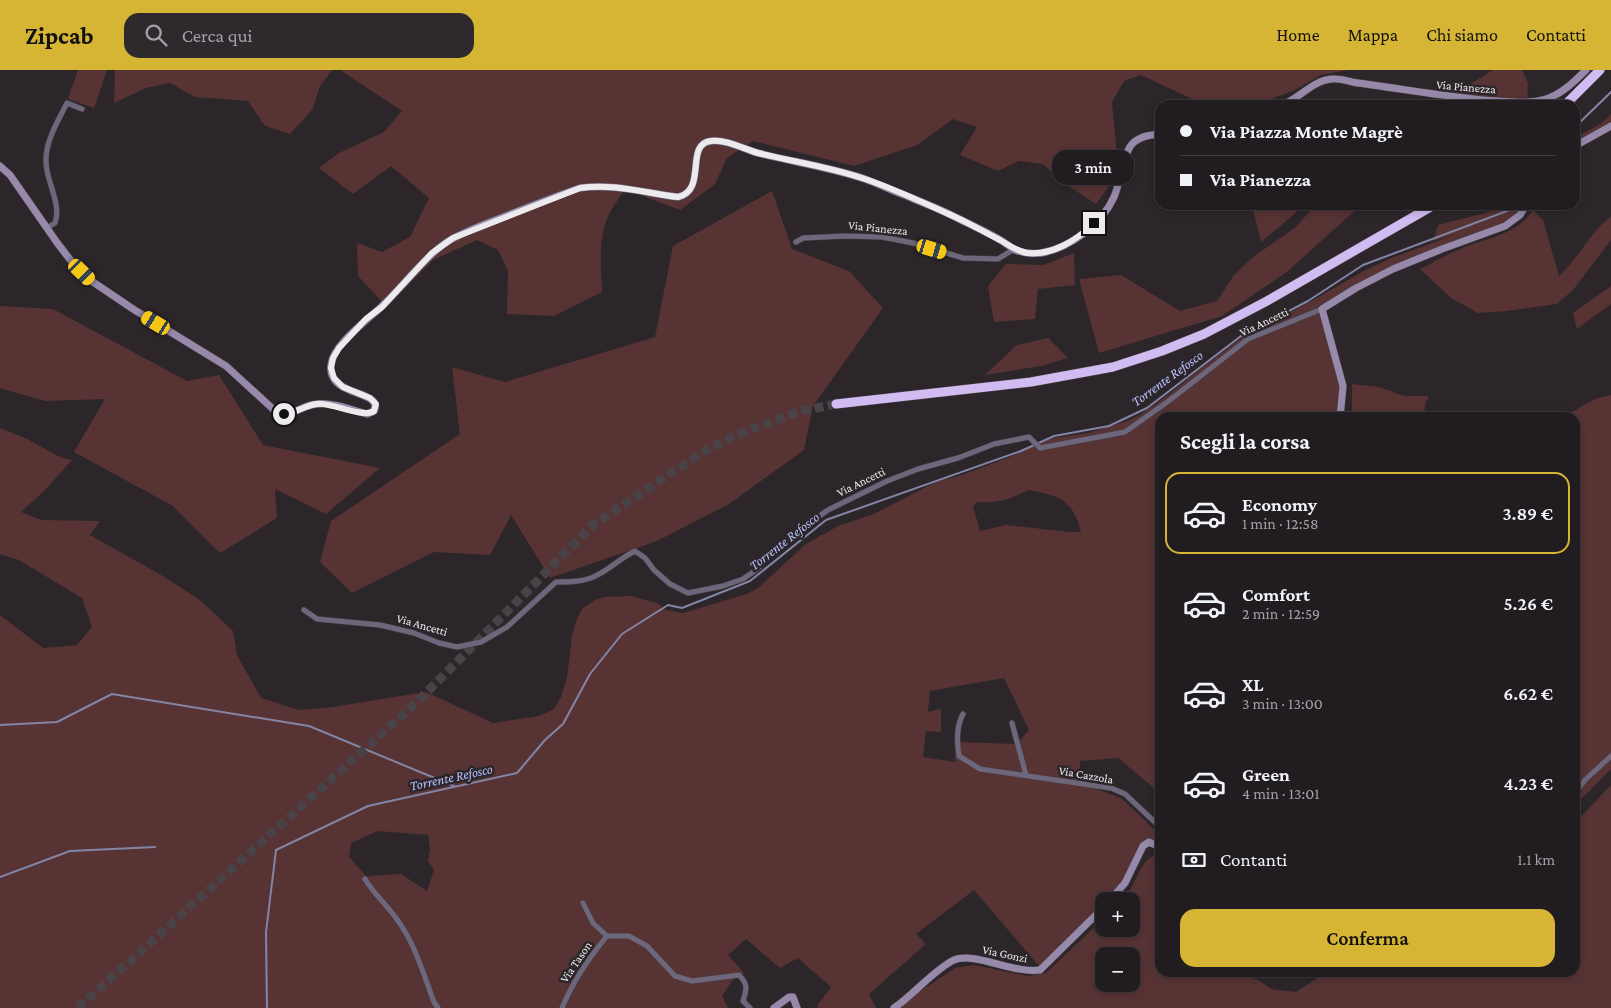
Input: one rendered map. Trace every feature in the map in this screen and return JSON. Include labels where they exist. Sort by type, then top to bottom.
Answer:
[{"type":"highway","points":[[1570,100],[1600,70]]},
{"type":"highway","points":[[836,404],[1031,382],[1072,376],[1121,365],[1204,334],[1267,301],[1426,210]]},
{"type":"street","name":"Via Pianezza","points":[[1535,100],[1547,98],[1572,84],[1586,70]]},
{"type":"street","name":"Via Pianezza","points":[[1293,100],[1319,82],[1332,78],[1429,95],[1485,100]]},
{"type":"street","points":[[47,228],[55,223],[57,214],[46,164],[48,145],[67,103],[82,109]]},
{"type":"street","points":[[1580,143],[1611,126]]},
{"type":"street","points":[[0,166],[10,175],[72,262],[93,282],[226,366],[263,401],[278,412],[290,413],[317,404],[332,405],[367,414],[372,413],[376,408],[373,399],[349,390],[338,383],[331,368],[333,358],[339,348],[366,319],[382,307],[432,253],[453,238],[580,188],[593,186],[610,187],[678,197],[684,196],[694,184],[700,147],[708,141],[719,141],[759,153],[865,179],[953,216],[1014,249],[1041,253],[1073,240],[1087,231],[1102,216],[1114,198],[1124,161],[1131,144],[1142,137],[1155,135]]},
{"type":"street","name":"Via Ancetti","points":[[304,610],[317,619],[380,625],[457,646],[481,642],[507,627],[556,582],[576,582],[592,578],[635,551],[645,558],[654,570],[670,584],[688,593],[723,586],[743,579],[756,570],[787,539],[828,510],[887,481],[910,472],[950,461],[994,444],[1029,437],[1040,448],[1125,432],[1170,400],[1248,339],[1322,309],[1356,288],[1393,269],[1505,226],[1520,216],[1523,210]]},
{"type":"street","name":"Via Pianezza","points":[[796,242],[803,238],[882,237],[914,243],[963,258],[998,259],[1014,249]]},
{"type":"street","points":[[1322,309],[1343,386],[1341,412]]},
{"type":"street","name":"Via Cazzola","points":[[963,714],[959,722],[957,739],[959,756],[980,769],[1111,788],[1125,794],[1155,822]]},
{"type":"street","points":[[1012,723],[1026,775]]},
{"type":"street","points":[[1580,787],[1611,756]]},
{"type":"street","points":[[1118,892],[1125,883],[1143,846],[1149,842],[1155,844]]},
{"type":"street","points":[[364,879],[396,918],[413,945],[434,1002],[438,1008]]},
{"type":"street","points":[[583,903],[593,923],[606,936]]},
{"type":"street","name":"Via Gonzi","points":[[894,1008],[941,969],[952,961],[961,958],[976,959],[1017,970],[1040,970],[1095,916]]},
{"type":"street","name":"Via Tason","points":[[562,1008],[570,989],[606,936],[629,936],[647,946],[676,976],[692,981],[739,975],[745,981],[747,989],[743,1001],[750,1008]]},
{"type":"street","points":[[774,1008],[789,997],[793,997],[797,1008]]},
{"type":"shaded area","points":[[78,70],[107,70],[94,108],[68,99]]},
{"type":"shaded area","points":[[115,70],[332,70],[320,86],[312,110],[290,134],[265,126],[248,101],[195,97],[170,83],[146,88],[114,103]]},
{"type":"shaded area","points":[[340,70],[1349,70],[1321,75],[1293,91],[1269,100],[1194,100],[1141,75],[1124,81],[1112,102],[1117,156],[1112,182],[1096,204],[1061,181],[1043,164],[1019,161],[998,171],[960,155],[977,127],[953,119],[917,145],[854,166],[753,141],[727,158],[715,184],[680,210],[625,189],[605,223],[602,236],[602,292],[554,316],[507,314],[508,271],[498,250],[477,240],[433,260],[387,307],[358,276],[357,243],[382,252],[410,237],[429,198],[391,166],[353,194],[319,168],[339,153],[384,132],[402,111]]},
{"type":"shaded area","points":[[1493,70],[1522,70],[1528,83],[1527,100],[1445,100]]},
{"type":"shaded area","points":[[1611,114],[1611,121],[1603,128],[1580,140],[1580,135],[1602,123]]},
{"type":"shaded area","points":[[772,191],[792,249],[849,271],[883,308],[813,406],[804,450],[729,504],[657,541],[550,578],[511,515],[490,555],[434,552],[352,593],[320,562],[331,521],[460,434],[452,367],[505,382],[655,337],[673,246]]},
{"type":"shaded area","points":[[1253,210],[1299,210],[1261,242]]},
{"type":"shaded area","points":[[1311,210],[1355,210],[1288,271],[1222,316],[1099,353],[1079,279],[1121,275],[1180,311],[1217,301],[1234,275],[1253,257],[1296,227]]},
{"type":"shaded area","points":[[1494,210],[1520,210],[1500,224],[1451,243],[1324,307],[1340,375],[1342,412],[1155,412],[1155,789],[1118,758],[1080,761],[1080,783],[1121,798],[1155,830],[1155,842],[1150,841],[1136,853],[1119,892],[1095,892],[1095,914],[1040,965],[1038,965],[974,890],[916,934],[926,944],[869,994],[876,1008],[818,1008],[817,1006],[831,987],[798,958],[780,968],[746,939],[728,955],[744,973],[732,981],[722,996],[728,1008],[0,1008],[0,615],[43,648],[77,645],[92,627],[82,598],[19,560],[0,554],[0,428],[27,439],[60,457],[72,460],[46,489],[21,512],[41,520],[100,521],[90,535],[161,575],[200,600],[233,631],[237,655],[261,698],[299,710],[332,707],[426,692],[493,723],[539,716],[554,709],[561,697],[567,678],[572,636],[576,621],[582,609],[595,600],[605,597],[631,596],[657,603],[666,610],[683,613],[747,594],[758,588],[806,544],[838,526],[874,514],[936,482],[962,475],[1010,457],[1036,444],[1053,438],[1089,433],[1140,415],[1241,338],[1362,272],[1389,259],[1454,235],[1433,241],[1438,225]],"holes":[[[1028,490],[1056,497],[1068,505],[1081,532],[1006,525],[980,531],[973,506],[977,502],[1003,500]],[[1004,678],[1029,730],[1017,744],[956,742],[955,762],[923,757],[926,731],[941,732],[941,709],[928,712],[930,691]],[[378,831],[428,835],[430,849],[428,861],[434,870],[427,891],[401,874],[366,876],[349,857],[351,843]]]},
{"type":"shaded area","points":[[1533,210],[1543,220],[1559,276],[1611,216],[1611,240],[1573,290],[1557,304],[1478,313],[1451,298],[1420,269],[1453,252],[1509,231],[1526,219]]},
{"type":"shaded area","points":[[1074,253],[1075,285],[1038,289],[1035,319],[994,322],[988,286],[1006,264],[1044,265]]},
{"type":"shaded area","points":[[1611,286],[1611,304],[1577,329],[1573,313]]},
{"type":"shaded area","points":[[0,306],[53,309],[187,381],[219,375],[263,445],[380,468],[326,514],[275,489],[277,518],[220,553],[173,506],[74,452],[105,399],[45,401],[0,388]]},
{"type":"shaded area","points":[[1048,338],[1068,358],[1041,366],[985,375],[1017,345]]},
{"type":"shaded area","points":[[1352,384],[1379,387],[1404,396],[1429,396],[1425,404],[1424,412],[1352,412]]},
{"type":"shaded area","points":[[1611,395],[1611,769],[1580,800],[1580,412],[1572,412],[1595,399]]},
{"type":"shaded area","points":[[1611,785],[1611,1008],[895,1008],[955,968],[974,965],[1028,976],[1046,973],[1095,927],[1095,937],[1140,937],[1140,892],[1129,892],[1147,860],[1155,855],[1155,977],[1250,977],[1260,981],[1271,989],[1296,992],[1319,977],[1580,977],[1580,818]]},
{"type":"waterway","name":"Torrente Refosco","points":[[1580,122],[1611,92]]},
{"type":"waterway","name":"Torrente Refosco","points":[[267,1008],[266,932],[276,850],[368,806],[517,773],[545,740],[563,724],[590,674],[622,634],[668,605],[682,608],[750,581],[826,520],[1021,451],[1054,436],[1109,426],[1147,408],[1241,336],[1308,301],[1363,265],[1510,210]]},
{"type":"waterway","points":[[0,725],[57,722],[112,694],[309,726],[454,786]]},
{"type":"waterway","points":[[0,877],[70,851],[155,847]]},
{"type":"tunnel","points":[[78,1008],[418,701],[593,525],[703,452],[736,435],[801,411],[836,404]]},
{"type":"route","points":[[284,414],[312,404],[332,405],[367,414],[374,411],[376,404],[373,399],[343,387],[334,378],[331,368],[333,358],[339,348],[366,319],[382,307],[432,253],[453,238],[580,188],[593,186],[610,187],[678,197],[684,196],[694,184],[696,159],[700,147],[712,140],[865,179],[953,216],[1014,249],[1026,252],[1041,253],[1055,248],[1073,240],[1087,231],[1094,223]]}]
